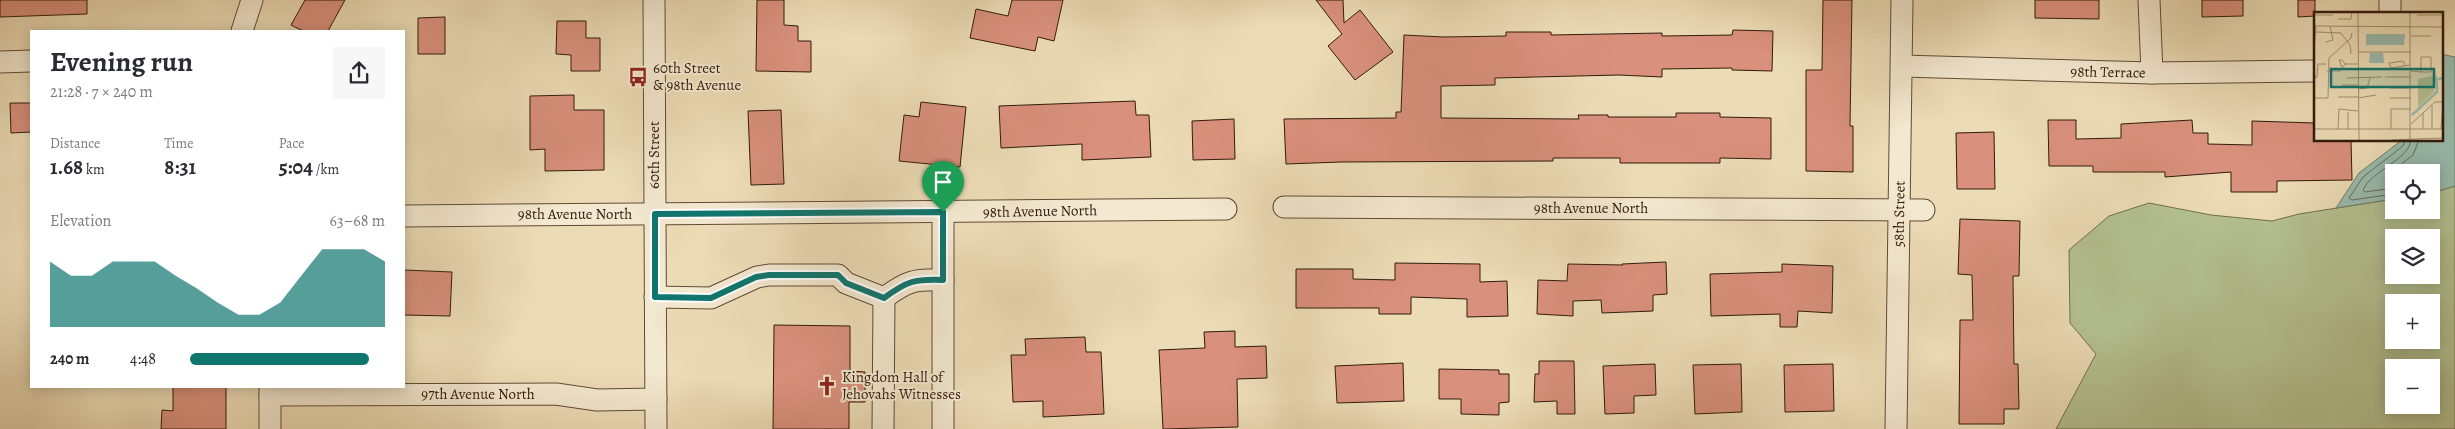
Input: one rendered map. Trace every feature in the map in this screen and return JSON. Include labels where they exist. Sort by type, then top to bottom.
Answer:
[{"type":"street","points":[[242,30],[252,0]]},
{"type":"street","name":"60th Street","points":[[654,0],[656,429]]},
{"type":"street","name":"58th Street","points":[[1896,429],[1902,0]]},
{"type":"street","points":[[2150,0],[2152,73]]},
{"type":"street","points":[[0,62],[30,61]]},
{"type":"street","name":"98th Terrace","points":[[1902,66],[2152,73],[2314,71]]},
{"type":"street","name":"98th Avenue North","points":[[1284,207],[1924,210]]},
{"type":"street","name":"98th Avenue North","points":[[405,216],[1226,209]]},
{"type":"street","points":[[943,212],[943,429]]},
{"type":"street","points":[[655,297],[711,298],[756,277],[769,275],[838,275],[846,283],[884,298]]},
{"type":"street","points":[[884,298],[905,282],[917,279],[943,280]]},
{"type":"street","points":[[883,429],[884,298]]},
{"type":"street","name":"97th Avenue North","points":[[270,429],[270,390],[556,394],[597,400],[656,399]]},
{"type":"green space","points":[[2455,186],[2455,429],[2056,429],[2096,354],[2070,323],[2069,250],[2109,216],[2149,203],[2211,215],[2272,221],[2299,214],[2385,200],[2385,219],[2440,219],[2440,190]]},
{"type":"water","points":[[2442,54],[2455,57],[2455,186],[2440,190],[2440,164],[2385,164],[2385,200],[2336,208],[2359,173],[2401,141],[2442,141]]},
{"type":"building","points":[[0,0],[87,0],[87,14],[0,17]]},
{"type":"building","points":[[305,0],[345,0],[329,30],[301,30],[291,25]]},
{"type":"building","points":[[757,0],[784,0],[784,25],[798,26],[798,41],[811,41],[811,72],[756,71]]},
{"type":"building","points":[[1012,0],[1063,0],[1054,41],[1038,37],[1035,51],[970,38],[976,9],[1008,16]]},
{"type":"building","points":[[1316,0],[1343,0],[1344,23],[1360,10],[1393,52],[1355,80],[1328,46],[1342,34]]},
{"type":"building","points":[[1823,0],[1852,0],[1850,126],[1853,126],[1853,172],[1806,171],[1806,70],[1822,70]]},
{"type":"building","points":[[2035,0],[2099,0],[2099,19],[2035,18]]},
{"type":"building","points":[[2202,0],[2243,0],[2243,16],[2202,17]]},
{"type":"building","points":[[2298,0],[2315,0],[2314,16],[2298,17]]},
{"type":"building","points":[[445,17],[445,54],[418,54],[418,18]]},
{"type":"building","points":[[557,21],[586,21],[586,38],[600,38],[600,71],[571,71],[571,55],[556,54]]},
{"type":"building","points":[[1733,30],[1773,31],[1772,71],[1732,70],[1732,68],[1662,69],[1662,77],[1619,75],[1495,78],[1495,85],[1441,86],[1441,118],[1579,119],[1578,115],[1676,117],[1676,113],[1720,113],[1720,117],[1771,118],[1771,159],[1720,158],[1720,163],[1620,163],[1620,158],[1553,158],[1553,161],[1286,164],[1284,119],[1396,118],[1396,112],[1401,112],[1404,35],[1443,37],[1506,36],[1506,32],[1551,32],[1551,35],[1662,33],[1662,36],[1732,35]]},
{"type":"building","points":[[574,95],[574,110],[604,110],[604,170],[545,171],[545,149],[530,150],[530,96]]},
{"type":"building","points":[[1135,101],[1136,115],[1149,115],[1151,157],[1082,160],[1082,144],[1001,148],[999,106]]},
{"type":"building","points":[[921,102],[966,107],[960,167],[899,161],[904,115],[919,117]]},
{"type":"building","points":[[10,103],[30,103],[30,132],[11,133]]},
{"type":"building","points":[[781,110],[784,184],[751,185],[748,111]]},
{"type":"building","points":[[1234,119],[1235,159],[1193,160],[1192,121]]},
{"type":"building","points":[[2048,120],[2076,120],[2076,139],[2121,138],[2121,124],[2192,120],[2193,133],[2208,133],[2208,144],[2252,145],[2252,121],[2314,123],[2314,141],[2351,141],[2352,180],[2277,181],[2277,192],[2231,192],[2231,172],[2165,177],[2165,172],[2093,172],[2093,166],[2049,166]]},
{"type":"building","points":[[1994,132],[1995,189],[1957,189],[1956,133]]},
{"type":"building","points":[[1960,219],[2020,221],[2019,276],[2013,276],[2014,364],[2018,364],[2019,409],[2004,409],[2004,424],[1959,424],[1960,320],[1973,320],[1972,275],[1958,274]]},
{"type":"building","points":[[1666,262],[1667,294],[1653,295],[1653,311],[1602,313],[1601,300],[1573,301],[1573,316],[1537,314],[1538,280],[1567,281],[1568,264],[1623,265]]},
{"type":"building","points":[[1395,263],[1480,264],[1480,282],[1507,281],[1508,316],[1467,317],[1467,299],[1411,297],[1411,314],[1379,314],[1379,308],[1296,308],[1296,269],[1353,269],[1353,279],[1395,280]]},
{"type":"building","points":[[1782,264],[1833,266],[1832,313],[1798,311],[1797,327],[1780,327],[1780,314],[1711,316],[1710,274],[1782,272]]},
{"type":"building","points":[[405,270],[452,272],[450,316],[405,315]]},
{"type":"building","name":"Kingdom Hall of Jehovahs Witnesses","points":[[774,325],[850,326],[850,371],[865,372],[865,402],[849,402],[849,429],[773,429]]},
{"type":"building","points":[[1235,331],[1235,347],[1266,346],[1267,378],[1237,379],[1238,427],[1163,429],[1159,350],[1205,348],[1204,332]]},
{"type":"building","points":[[1085,337],[1086,352],[1101,352],[1104,414],[1043,417],[1043,401],[1013,402],[1011,355],[1026,355],[1025,339]]},
{"type":"building","points":[[1539,361],[1574,361],[1575,414],[1557,414],[1557,401],[1534,402],[1535,374],[1539,374]]},
{"type":"building","points":[[1403,363],[1404,401],[1337,403],[1335,366]]},
{"type":"building","points":[[1655,364],[1656,395],[1634,396],[1634,413],[1605,414],[1603,366]]},
{"type":"building","points":[[1741,364],[1742,412],[1695,414],[1693,365]]},
{"type":"building","points":[[1833,364],[1834,411],[1785,412],[1784,365]]},
{"type":"building","points":[[1439,369],[1499,370],[1499,374],[1509,374],[1509,402],[1499,403],[1499,415],[1461,414],[1461,399],[1439,399]]},
{"type":"building","points":[[173,388],[226,388],[226,429],[161,429],[162,410],[173,411]]},
{"type":"place","name":"60th Street & 98th Avenue","points":[[638,77]]},
{"type":"place","name":"Kingdom Hall of Jehovahs Witnesses","points":[[827,386]]},
{"type":"route","points":[[943,212],[943,280],[917,279],[905,282],[884,298],[846,283],[838,275],[769,275],[756,277],[711,298],[655,297],[655,214],[943,212]]}]
